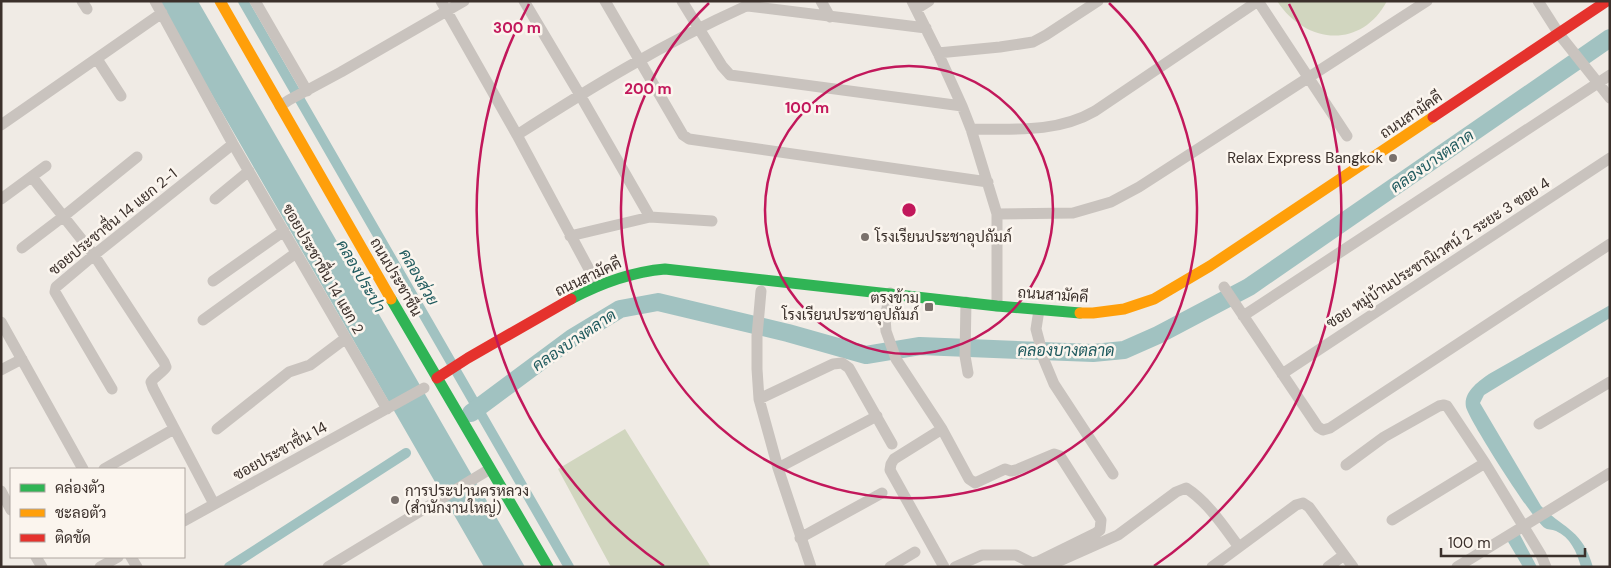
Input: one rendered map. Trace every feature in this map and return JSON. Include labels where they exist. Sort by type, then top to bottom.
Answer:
[{"type":"main road","name":"ถนนประชาชื่น","points":[[220,1],[285,103],[441,374],[490,469],[548,567]]},
{"type":"main road","name":"ถนนสามัคคี","points":[[441,374],[598,286],[633,272],[665,269],[1039,310],[1093,313],[1124,309],[1154,299],[1210,266],[1607,1]]},
{"type":"street","name":"ซอยประชาชื่น 14 แยก 2","points":[[155,1],[249,172],[389,408]]},
{"type":"street","points":[[255,1],[305,91]]},
{"type":"street","points":[[441,1],[517,135],[598,286]]},
{"type":"street","points":[[285,103],[464,1]]},
{"type":"street","points":[[524,1],[580,94],[650,217]]},
{"type":"street","points":[[605,1],[683,135],[688,139],[988,182]]},
{"type":"street","points":[[682,1],[722,66],[730,75],[962,106]]},
{"type":"street","points":[[821,1],[830,17]]},
{"type":"street","points":[[929,1],[914,5],[962,106],[997,214],[996,306]]},
{"type":"street","points":[[938,53],[1033,42],[1098,1]]},
{"type":"street","points":[[970,129],[1038,129],[1054,127],[1081,119],[1258,1],[1347,136]]},
{"type":"street","points":[[997,214],[1074,213],[1111,202],[1139,187],[1427,1]]},
{"type":"street","points":[[1538,1],[1559,34],[1610,98]]},
{"type":"street","points":[[517,135],[580,94],[640,59],[699,27],[753,4],[830,17],[926,28]]},
{"type":"street","points":[[1,125],[162,13]]},
{"type":"street","points":[[97,59],[121,96]]},
{"type":"street","points":[[1243,316],[1610,75]]},
{"type":"street","name":"ซอยประชาชื่น 14 แยก 2-1","points":[[112,389],[55,292],[56,287],[234,144]]},
{"type":"street","points":[[22,248],[136,157]]},
{"type":"street","name":"ซอย หมู่บ้านประชานิเวศน์ 2 ระยะ 3 ซอย 4","points":[[1282,374],[1610,158]]},
{"type":"street","points":[[1,200],[46,166]]},
{"type":"street","points":[[215,199],[249,172]]},
{"type":"street","points":[[32,177],[94,255],[164,362],[166,367],[163,372],[151,382],[153,388],[214,504]]},
{"type":"street","points":[[570,236],[650,217],[712,221]]},
{"type":"street","points":[[214,281],[284,231]]},
{"type":"street","points":[[1224,287],[1318,427],[1327,430],[1610,244]]},
{"type":"street","points":[[203,320],[296,253]]},
{"type":"street","points":[[761,291],[757,336],[759,399],[778,468],[811,567]]},
{"type":"street","points":[[890,293],[885,318],[886,331],[896,360],[942,429],[968,479],[975,483],[1005,469],[1016,470],[1054,454],[1060,456],[1101,520],[1102,526],[1096,533],[1032,563],[1016,555],[982,555],[955,567]]},
{"type":"street","points":[[966,302],[965,356],[968,373]]},
{"type":"street","points":[[1039,310],[1036,329],[1044,360],[1054,384],[1113,474]]},
{"type":"street","points":[[1,322],[82,468]]},
{"type":"street","points":[[216,429],[289,372],[310,365],[346,338]]},
{"type":"street","points":[[1,370],[22,359]]},
{"type":"street","points":[[759,399],[833,364],[842,363],[849,368],[892,444]]},
{"type":"street","points":[[1539,424],[1610,382]]},
{"type":"street","name":"ซอยประชาชื่น 14","points":[[185,520],[424,388]]},
{"type":"street","points":[[1346,465],[1384,437],[1444,405],[1450,409],[1485,463],[1541,555],[1546,567]]},
{"type":"street","points":[[778,468],[877,416]]},
{"type":"street","points":[[106,468],[174,429]]},
{"type":"street","points":[[942,429],[894,459],[890,464],[890,470],[944,567]]},
{"type":"street","points":[[1392,520],[1485,463]]},
{"type":"street","points":[[328,567],[490,469]]},
{"type":"street","points":[[1457,567],[1610,473]]},
{"type":"street","points":[[1046,567],[1118,535],[1176,492],[1186,488],[1216,516],[1239,547]]},
{"type":"street","points":[[1,491],[10,508]]},
{"type":"street","points":[[800,538],[882,494]]},
{"type":"street","points":[[1212,567],[1296,505],[1303,503],[1309,506],[1354,567]]},
{"type":"street","points":[[890,567],[915,552]]},
{"type":"street","points":[[1328,567],[1344,555]]},
{"type":"street","points":[[100,567],[116,558]]},
{"type":"green space","points":[[1277,1],[1387,1],[1376,17],[1363,28],[1348,34],[1333,36],[1317,33],[1302,26]]},
{"type":"green space","points":[[625,429],[711,567],[611,567],[558,469]]},
{"type":"water","points":[[158,1],[198,1],[525,567],[484,567]]},
{"type":"water","points":[[1610,305],[1610,318],[1484,395],[1480,403],[1541,506],[1572,531],[1584,545],[1593,567],[1581,567],[1569,541],[1554,530],[1545,528],[1516,491],[1478,431],[1466,407],[1466,402],[1469,392],[1489,374]]},
{"type":"water","points":[[1519,533],[1537,567],[1523,567],[1507,540]]},
{"type":"waterway","name":"คลองส่วย","points":[[243,1],[569,567]]},
{"type":"waterway","name":"คลองบางตลาด","points":[[471,413],[572,338],[620,309],[658,302],[788,333],[866,355],[920,346],[1093,353],[1124,350],[1158,335],[1249,287],[1610,38]]},
{"type":"waterway","name":"คลองบางตลาด","points":[[229,567],[406,453]]},
{"type":"traffic: fast","points":[[571,299],[616,279],[652,270],[665,269],[997,306],[1080,313]]},
{"type":"traffic: fast","points":[[391,299],[548,567]]},
{"type":"traffic: slow","points":[[220,1],[391,299]]},
{"type":"traffic: slow","points":[[1080,313],[1124,309],[1154,299],[1210,266],[1433,117]]},
{"type":"traffic: jam","points":[[1433,117],[1607,1]]},
{"type":"traffic: jam","points":[[437,378],[571,299]]},
{"type":"place","name":"Relax Express Bangkok","points":[[1393,158]]},
{"type":"place","name":"โรงเรียนประชาอุปถัมภ์","points":[[865,237]]},
{"type":"place","name":"ตรงข้าม โรงเรียนประชาอุปถัมภ์","points":[[929,307]]},
{"type":"place","name":"การประปานครหลวง (สำนักงานใหญ่)","points":[[395,500]]},
{"type":"water label","name":"คลองประปา","points":[[361,276]]}]
